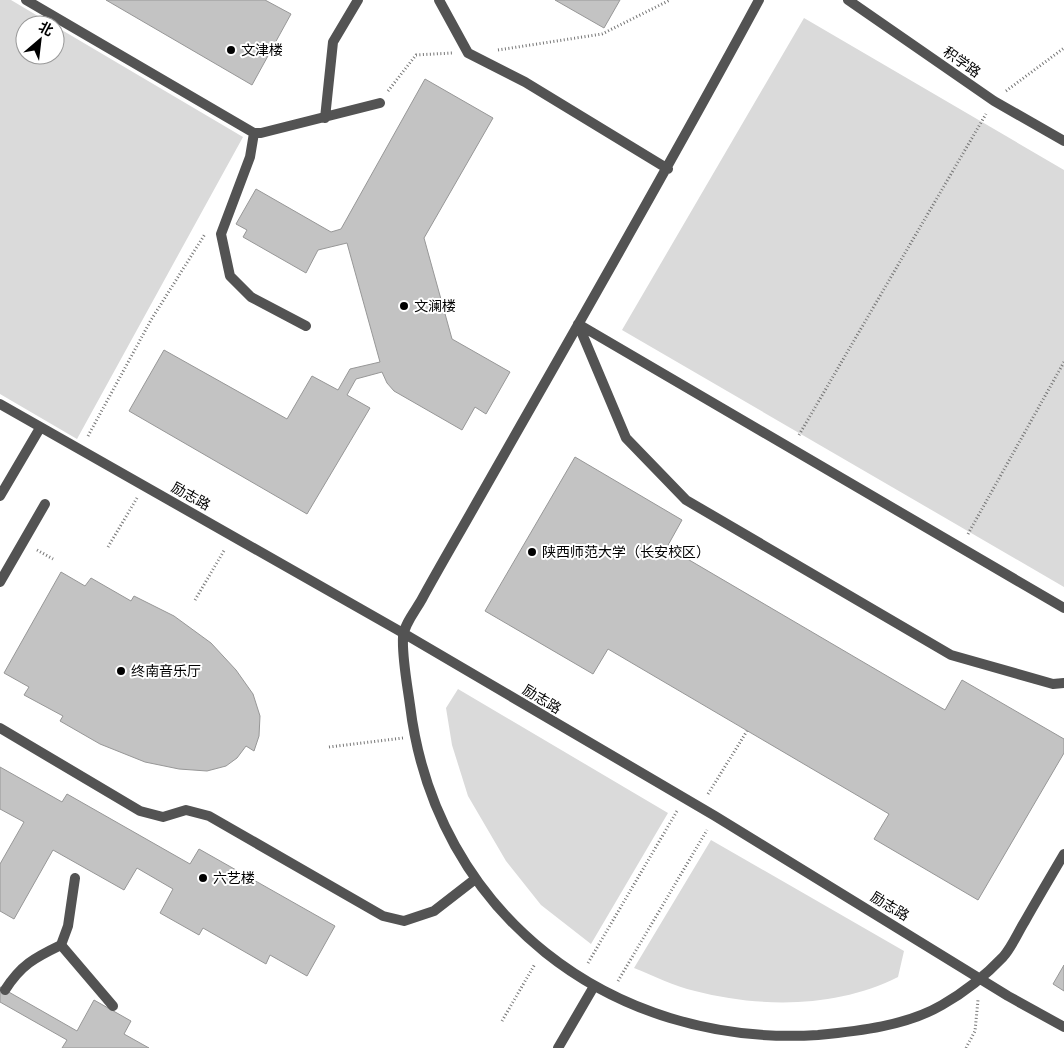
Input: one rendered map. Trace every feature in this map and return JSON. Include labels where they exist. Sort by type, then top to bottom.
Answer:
[{"type":"street","points":[[26,0],[246,130],[261,133],[380,103]]},
{"type":"street","points":[[325,118],[334,42],[358,0]]},
{"type":"street","points":[[439,0],[468,53],[525,82],[668,169]]},
{"type":"street","points":[[759,0],[668,169],[402,633],[414,737],[428,791],[448,834],[474,880],[504,917],[542,953],[593,988],[650,1016],[701,1031],[751,1037],[801,1037],[852,1032],[898,1022],[941,1006],[980,977],[1005,955],[1064,854]]},
{"type":"street","name":"积学路","points":[[848,0],[994,101],[1064,141]]},
{"type":"street","points":[[254,132],[250,157],[221,234],[230,276],[251,297],[306,326]]},
{"type":"street","points":[[578,324],[1064,608]]},
{"type":"street","points":[[578,324],[626,438],[686,500],[951,655],[1053,684],[1064,683]]},
{"type":"street","name":"励志路","points":[[0,404],[402,633],[684,800],[715,816],[980,977],[1008,996],[1064,1027]]},
{"type":"street","points":[[0,496],[40,428]]},
{"type":"street","points":[[0,582],[45,504]]},
{"type":"street","points":[[0,728],[140,811],[163,816],[186,810],[209,816],[383,916],[404,921],[434,911],[474,880]]},
{"type":"street","points":[[5,990],[17,972],[36,957],[61,945],[68,926],[75,878]]},
{"type":"street","points":[[61,945],[113,1006]]},
{"type":"street","points":[[558,1048],[593,988]]},
{"type":"path","points":[[380,103],[416,55],[511,49],[602,34],[670,0]]},
{"type":"path","points":[[791,449],[994,101],[1064,48]]},
{"type":"path","points":[[80,451],[151,320],[209,227],[224,225]]},
{"type":"path","points":[[961,548],[1064,362]]},
{"type":"path","points":[[108,547],[128,512]]},
{"type":"path","points":[[195,600],[216,564]]},
{"type":"path","points":[[700,808],[747,730]]},
{"type":"path","points":[[329,747],[414,737]]},
{"type":"path","points":[[578,978],[684,800]]},
{"type":"path","points":[[609,997],[715,816]]},
{"type":"path","points":[[502,1021],[542,953]]},
{"type":"path","points":[[966,1048],[975,1031],[980,977]]},
{"type":"shaded area","points":[[0,0],[11,0],[36,15],[15,15],[15,65],[65,65],[65,32],[243,137],[77,439],[0,394]]},
{"type":"shaded area","points":[[804,18],[1064,170],[1064,587],[622,330]]},
{"type":"shaded area","points":[[458,689],[668,813],[591,944],[541,905],[506,861],[468,796],[452,745],[446,708]]},
{"type":"shaded area","points":[[711,840],[904,951],[898,977],[850,995],[824,1000],[772,1002],[720,997],[695,991],[672,984],[634,968]]},
{"type":"building","name":"文津楼","points":[[106,0],[265,0],[291,14],[252,85]]},
{"type":"building","points":[[555,0],[620,0],[604,28]]},
{"type":"building","name":"文澜楼","points":[[425,79],[493,118],[424,238],[452,339],[510,372],[486,414],[475,407],[462,430],[394,391],[387,383],[382,372],[356,379],[347,395],[370,408],[307,514],[129,411],[164,350],[287,419],[312,376],[338,390],[350,369],[380,362],[347,243],[318,250],[306,273],[243,237],[247,230],[236,224],[256,189],[331,232],[341,229]]},
{"type":"building","points":[[575,457],[682,520],[667,547],[945,710],[962,680],[1064,739],[1064,753],[978,900],[874,839],[889,814],[608,649],[593,674],[485,611]]},
{"type":"building","name":"终南音乐厅","points":[[61,572],[85,586],[91,578],[131,601],[134,596],[174,616],[211,643],[236,670],[253,694],[260,716],[259,736],[254,751],[246,746],[237,758],[226,766],[207,771],[179,769],[145,762],[100,744],[60,721],[63,716],[24,695],[29,687],[4,673]]},
{"type":"building","name":"六艺楼","points":[[0,767],[62,802],[67,794],[190,864],[199,849],[335,926],[307,976],[270,955],[266,964],[203,928],[199,935],[160,913],[173,889],[137,868],[124,890],[53,850],[14,919],[0,911],[0,864],[24,822],[0,809]]},
{"type":"building","points":[[1064,965],[1064,991],[1053,984]]},
{"type":"building","points":[[0,987],[77,1031],[94,1000],[131,1021],[124,1034],[149,1048],[62,1048],[67,1040],[0,1002]]},
{"type":"place","name":"文津楼","points":[[231,50]]},
{"type":"place","name":"文澜楼","points":[[404,306]]},
{"type":"place","name":"陕西师范大学（长安校区）","points":[[532,552]]},
{"type":"place","name":"终南音乐厅","points":[[121,671]]},
{"type":"place","name":"六艺楼","points":[[203,878]]}]
